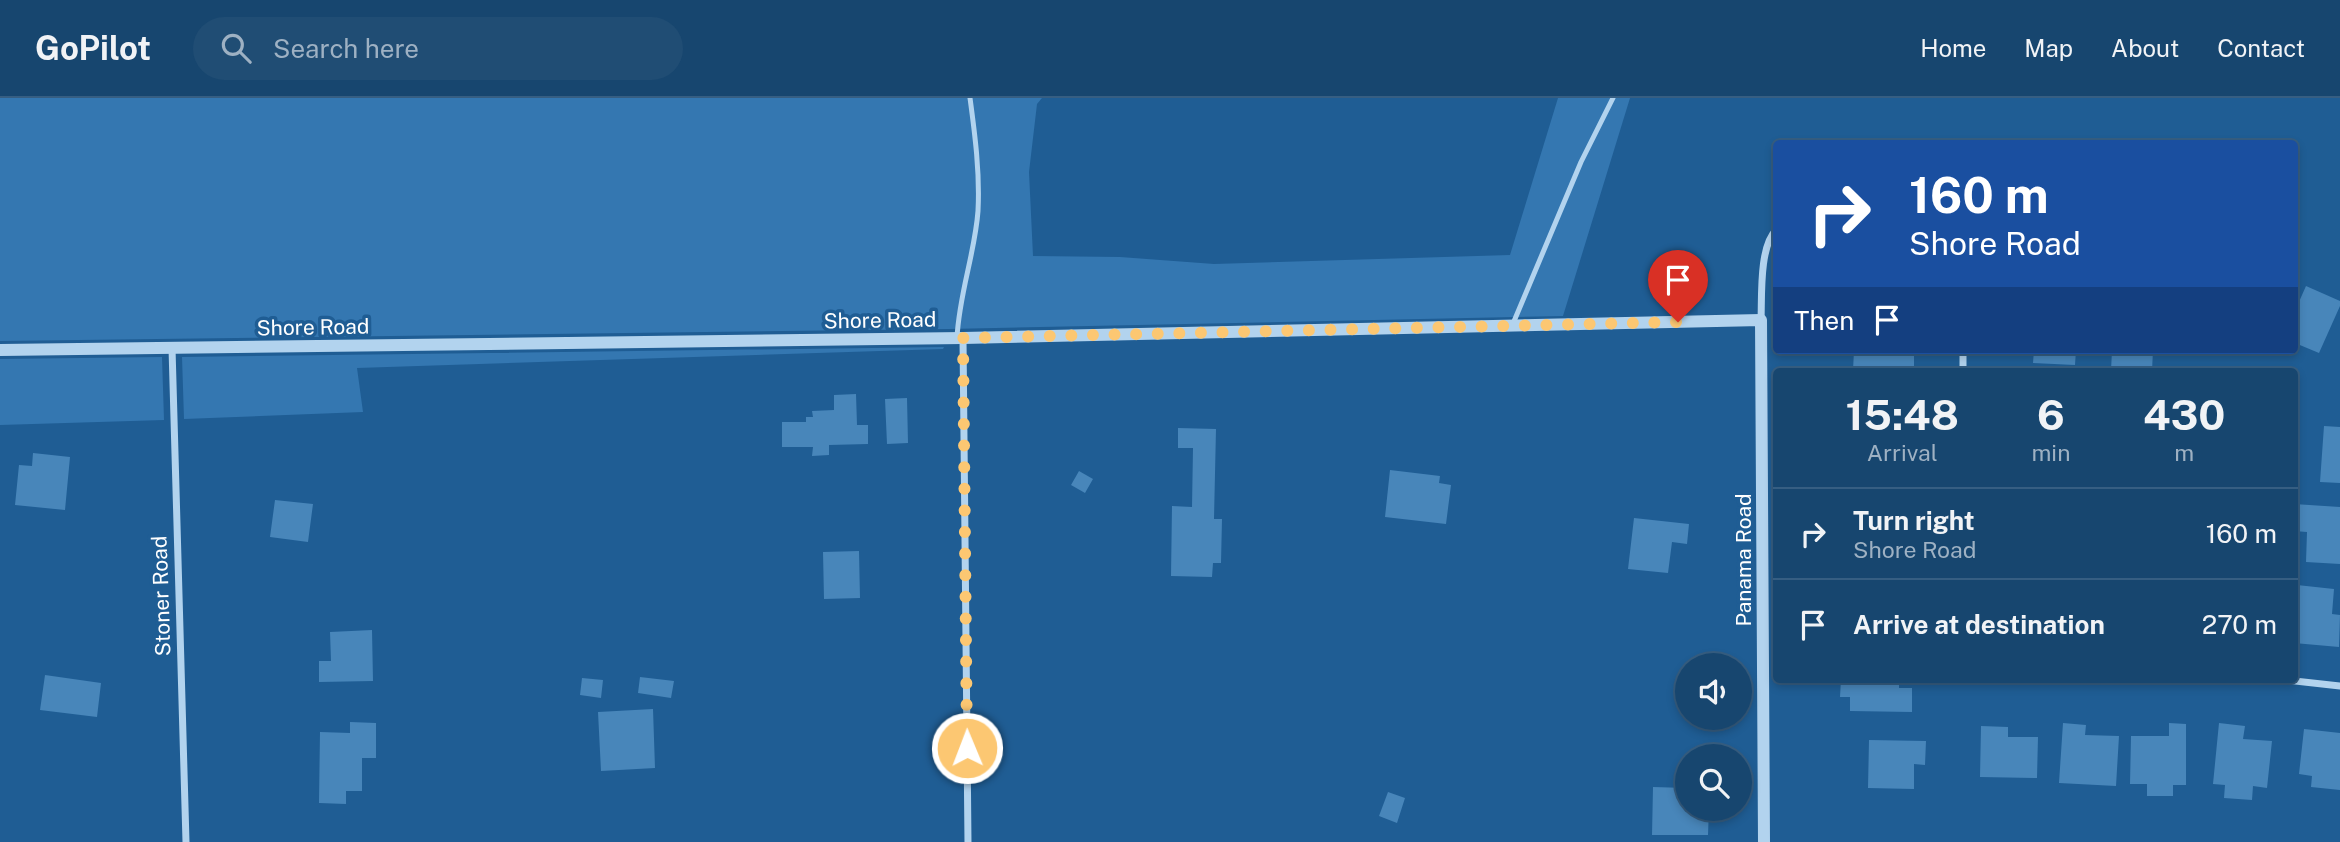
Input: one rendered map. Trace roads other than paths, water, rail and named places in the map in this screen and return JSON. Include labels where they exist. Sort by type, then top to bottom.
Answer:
[{"type":"street","points":[[1761,320],[1765,260],[1773,236]]},
{"type":"street","name":"Shore Road","points":[[0,350],[960,338],[1761,320]]},
{"type":"street","name":"Panama Road","points":[[1761,320],[1764,842]]},
{"type":"street","points":[[960,338],[968,842]]},
{"type":"street","name":"Stoner Road","points":[[172,348],[186,842]]},
{"type":"street","points":[[2298,681],[2340,686]]},
{"type":"lane","points":[[960,338],[958,311],[978,212],[977,153],[970,98]]},
{"type":"lane","points":[[1512,326],[1581,162],[1613,98]]}]
